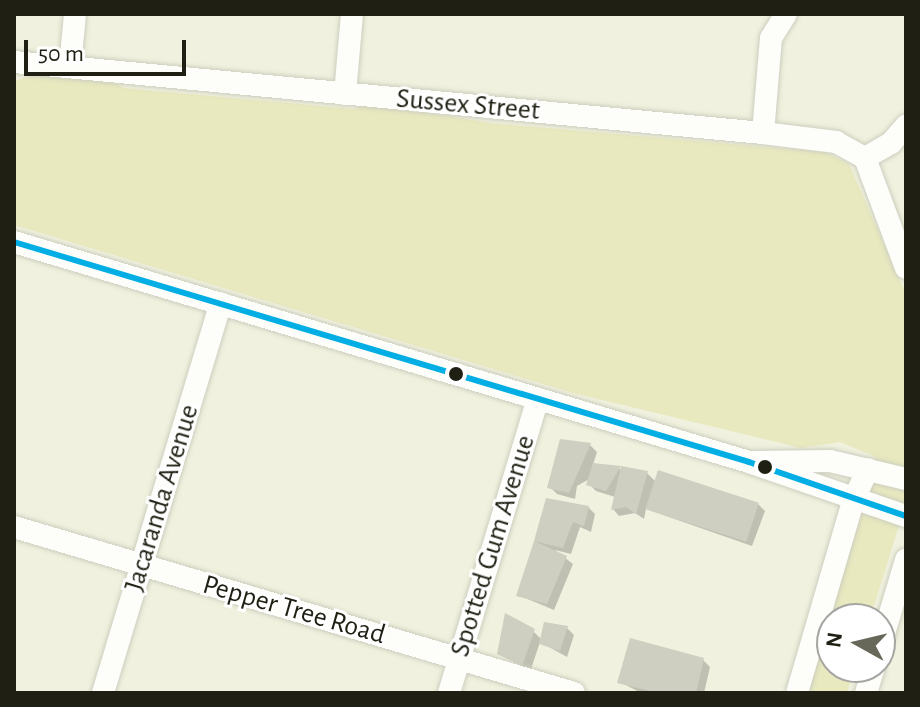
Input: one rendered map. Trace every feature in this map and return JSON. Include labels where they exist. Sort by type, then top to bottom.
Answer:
[{"type":"street","points":[[70,66],[75,14]]},
{"type":"street","points":[[345,94],[352,14]]},
{"type":"street","points":[[763,133],[771,38],[786,14]]},
{"type":"street","name":"Sussex Street","points":[[14,62],[763,133],[836,142],[865,158]]},
{"type":"street","points":[[906,126],[891,143],[865,158],[906,268]]},
{"type":"street","points":[[14,242],[749,462],[853,501],[906,516]]},
{"type":"street","name":"Jacaranda Avenue","points":[[103,693],[221,303]]},
{"type":"street","name":"Spotted Gum Avenue","points":[[449,693],[538,399]]},
{"type":"street","points":[[749,462],[830,461],[906,479]]},
{"type":"street","points":[[797,693],[853,501],[868,469]]},
{"type":"street","name":"Pepper Tree Road","points":[[14,527],[574,693]]},
{"type":"street","points":[[893,603],[906,560]]},
{"type":"green space","points":[[33,75],[116,83],[124,88],[354,109],[366,103],[491,123],[825,152],[849,164],[906,294],[906,503],[875,603],[833,603],[876,457],[840,442],[801,448],[573,393],[14,225],[14,81]]},
{"type":"green space","points":[[816,659],[816,683],[850,683],[847,693],[806,693]]},
{"type":"building","points":[[560,439],[591,443],[569,493],[547,488]]},
{"type":"building","points":[[593,463],[621,466],[606,491],[586,485]]},
{"type":"building","points":[[621,466],[648,471],[636,514],[626,507],[611,510]]},
{"type":"building","points":[[658,470],[759,503],[746,542],[645,509]]},
{"type":"building","points":[[546,498],[589,506],[584,526],[573,522],[563,548],[534,541]]},
{"type":"building","points":[[534,541],[567,556],[547,604],[516,596]]},
{"type":"building","points":[[505,613],[535,629],[522,666],[497,654]]},
{"type":"building","points":[[544,622],[568,626],[560,651],[539,644]]},
{"type":"building","points":[[630,638],[704,658],[696,693],[658,693],[617,683]]},
{"type":"transit line","points":[[14,242],[749,462],[906,516]]}]
